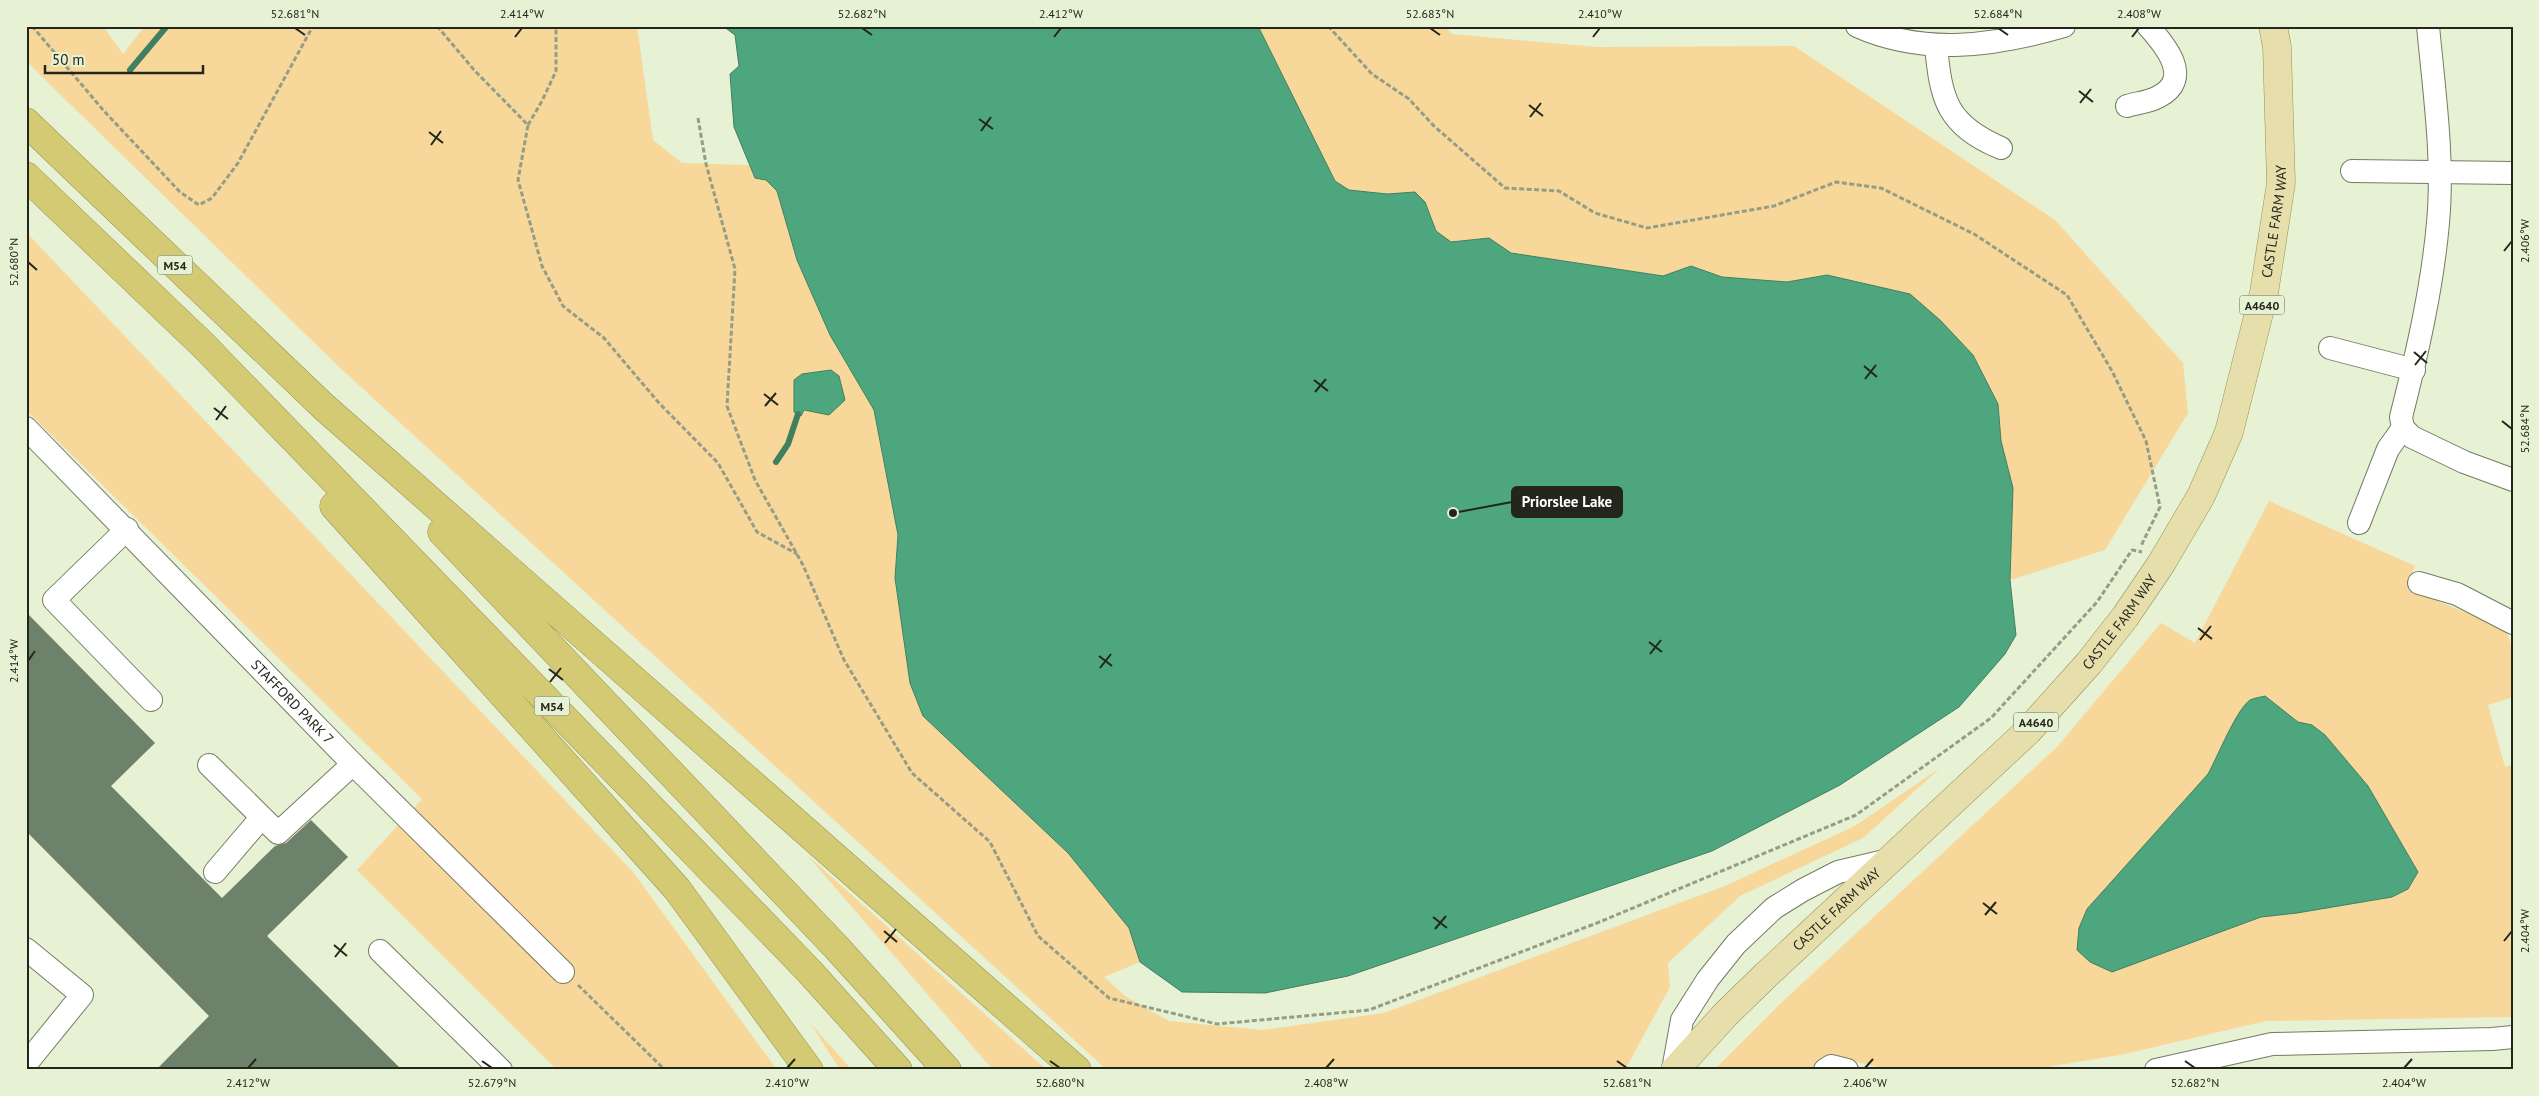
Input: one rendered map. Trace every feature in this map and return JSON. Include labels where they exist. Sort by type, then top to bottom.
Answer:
[{"type":"highway","name":"M54","points":[[26,122],[324,407],[837,948],[946,1070]]},
{"type":"highway","name":"M54","points":[[26,176],[203,345],[809,971],[898,1070]]},
{"type":"highway","points":[[203,345],[326,497],[677,889],[809,1070]]},
{"type":"highway","points":[[324,407],[1077,1070]]},
{"type":"main road","name":"CASTLE FARM WAY","points":[[1674,1070],[1732,1008],[2028,731],[2088,663],[2125,617],[2161,564],[2201,496],[2230,432],[2264,293],[2281,183],[2277,47],[2273,26]]},
{"type":"street","points":[[1857,26],[1901,40],[1936,46],[1996,43],[2018,32],[2064,26]]},
{"type":"street","points":[[2127,106],[2158,97],[2172,84],[2176,70],[2164,46],[2148,26]]},
{"type":"street","points":[[2428,26],[2438,142],[2438,222],[2426,308],[2414,370],[2401,417],[2403,428],[2412,437],[2464,462],[2513,480]]},
{"type":"street","points":[[1936,46],[1940,85],[1944,100],[1956,118],[1987,142],[2001,148]]},
{"type":"street","points":[[2352,171],[2513,173]]},
{"type":"street","points":[[2330,348],[2414,370]]},
{"type":"street","name":"STAFFORD PARK 7","points":[[26,428],[127,529],[354,764],[563,972]]},
{"type":"street","points":[[2359,523],[2388,450],[2403,428]]},
{"type":"street","points":[[127,529],[54,600],[151,700]]},
{"type":"street","points":[[2419,583],[2457,594],[2513,623]]},
{"type":"street","points":[[209,765],[278,833],[354,764]]},
{"type":"street","points":[[215,872],[261,818]]},
{"type":"street","points":[[1674,1070],[1682,1020],[1708,979],[1736,944],[1774,908],[1803,890],[1838,872],[1889,860]]},
{"type":"street","points":[[26,949],[82,995],[26,1064]]},
{"type":"street","points":[[380,952],[501,1070]]},
{"type":"street","points":[[2156,1070],[2272,1044],[2513,1037]]},
{"type":"street","points":[[1825,1070],[1831,1066],[1847,1070]]},
{"type":"path","points":[[32,26],[110,118],[180,192],[199,205],[212,198],[238,163],[313,26]]},
{"type":"path","points":[[437,26],[475,72],[528,125]]},
{"type":"path","points":[[556,26],[556,71],[542,102],[528,125],[518,180],[542,266],[563,306],[604,338],[659,403],[718,463],[757,532],[797,554]]},
{"type":"path","points":[[698,118],[706,164],[735,269],[727,406],[755,480],[797,554],[844,660],[912,773],[990,842],[1038,936],[1109,998],[1217,1024],[1369,1010],[1597,923],[1856,815],[1991,718],[2096,602],[2132,550],[2140,550],[2160,506],[2146,441],[2112,371],[2067,295],[1974,234],[1881,188],[1836,182],[1774,206],[1647,228],[1595,213],[1559,191],[1505,188],[1434,126],[1408,98],[1372,74],[1328,26]]},
{"type":"path","points":[[563,972],[665,1070]]},
{"type":"shaded area","points":[[26,26],[103,26],[123,54],[145,26],[637,26],[653,140],[682,163],[749,165],[755,178],[766,180],[777,191],[797,260],[830,335],[874,410],[898,535],[895,578],[910,683],[923,716],[1068,853],[1129,928],[1140,962],[1104,977],[1125,996],[1169,1021],[1262,1030],[1384,1013],[1725,886],[1855,826],[1940,768],[1863,838],[1740,896],[1668,963],[1670,987],[1625,1070],[1107,1070],[337,365],[26,61]]},
{"type":"shaded area","points":[[723,26],[1258,26],[1335,181],[1349,190],[1387,194],[1415,192],[1425,202],[1436,231],[1451,242],[1489,238],[1511,253],[1663,276],[1691,266],[1722,277],[1787,282],[1827,275],[1910,294],[1940,320],[1973,355],[1998,404],[2001,441],[2013,488],[2010,580],[2016,635],[2005,654],[1959,707],[1840,785],[1712,851],[1348,976],[1265,993],[1182,992],[1140,962],[1129,928],[1068,853],[923,716],[910,683],[895,578],[898,535],[874,410],[830,335],[797,260],[777,191],[766,180],[755,178],[734,127],[730,74],[739,66],[735,35]]},
{"type":"shaded area","points":[[1258,26],[1444,26],[1452,34],[1596,47],[1794,46],[2055,220],[2183,363],[2188,413],[2105,550],[2010,580],[2013,488],[2001,441],[1998,404],[1827,275],[1787,282],[1722,277],[1691,266],[1663,276],[1511,253],[1489,238],[1451,242],[1436,231],[1425,202],[1415,192],[1387,194],[1349,190],[1335,181]]},
{"type":"shaded area","points":[[26,232],[633,872],[777,1070],[557,1070],[357,870],[422,799],[26,410]]},
{"type":"shaded area","points":[[831,370],[839,376],[845,400],[829,415],[804,410],[801,416],[794,412],[794,380],[802,374]]},
{"type":"shaded area","points":[[2269,501],[2415,566],[2407,589],[2505,628],[2513,649],[2513,697],[2488,705],[2505,767],[2513,765],[2513,1017],[2266,1021],[2120,1055],[2029,1070],[1889,1070],[1833,1056],[1813,1070],[1714,1070],[1779,1005],[2057,747],[2161,623],[2195,643]]},
{"type":"shaded area","points":[[2265,696],[2298,722],[2312,725],[2325,735],[2368,786],[2418,872],[2408,889],[2392,897],[2261,917],[2112,972],[2090,962],[2077,950],[2079,928],[2087,909],[2208,774],[2233,723],[2245,705],[2250,700]]},
{"type":"shaded area","points":[[807,855],[1047,1070],[993,1070]]},
{"type":"shaded area","points":[[811,1024],[852,1070],[840,1070]]},
{"type":"building","points":[[26,612],[155,743],[111,786],[222,898],[275,846],[286,843],[311,820],[348,857],[267,936],[402,1070],[156,1070],[209,1016],[26,831]]},
{"type":"waterway","points":[[130,70],[167,26]]},
{"type":"waterway","points":[[776,462],[788,444],[798,414]]},
{"type":"place","name":"Priorslee Lake","points":[[1453,513]]}]
